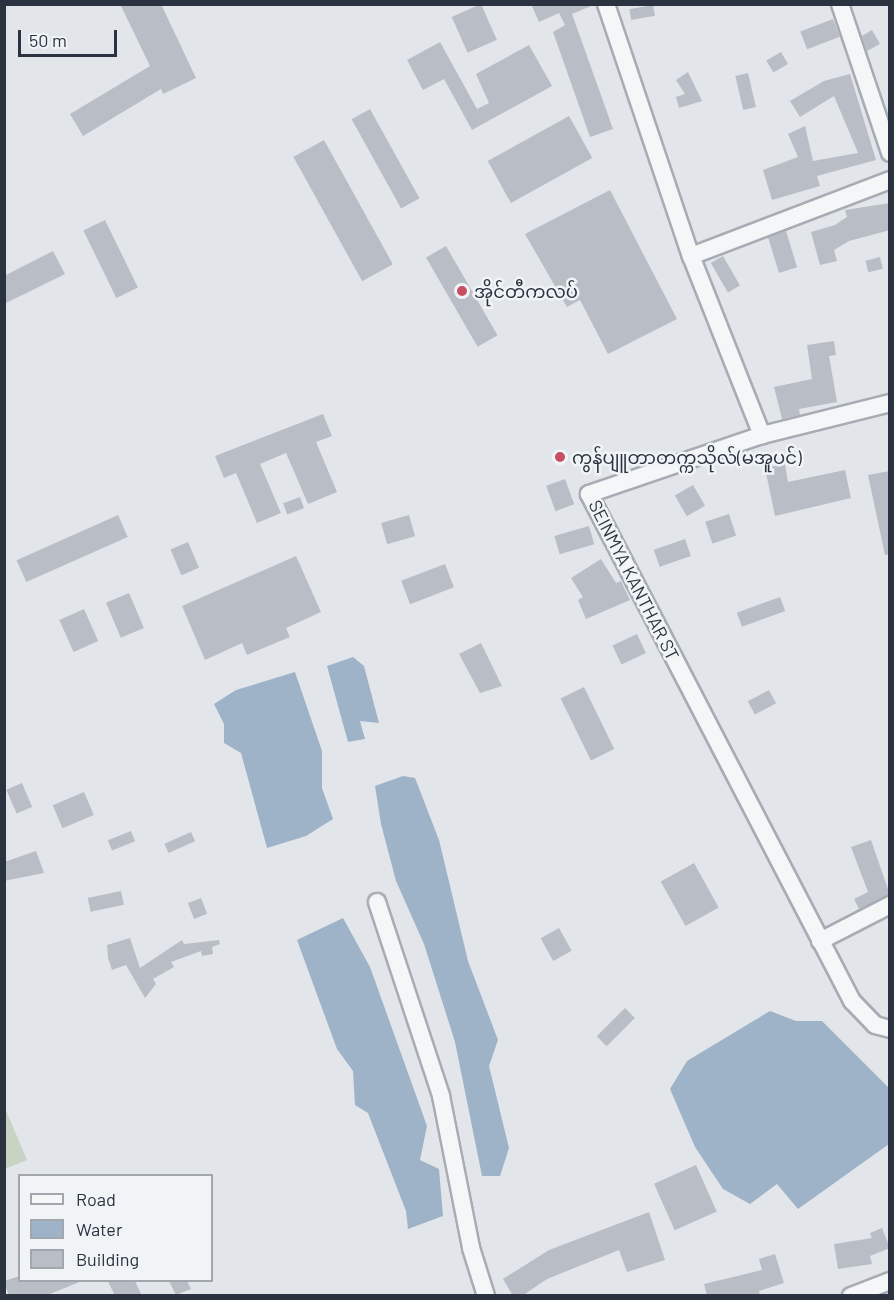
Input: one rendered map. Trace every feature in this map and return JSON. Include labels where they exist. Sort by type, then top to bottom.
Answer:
[{"type":"street","points":[[606,4],[691,256],[762,435],[890,403]]},
{"type":"street","points":[[840,4],[890,153]]},
{"type":"street","points":[[691,256],[890,180]]},
{"type":"street","name":"SEINMYA KANTHAR ST","points":[[762,435],[589,494],[852,1001],[875,1025],[890,1029]]},
{"type":"street","points":[[377,902],[441,1096],[471,1248],[486,1296]]},
{"type":"street","points":[[820,941],[890,905]]},
{"type":"street","points":[[851,1296],[890,1281]]},
{"type":"green space","points":[[5,1108],[27,1160],[4,1169]]},
{"type":"water","points":[[353,657],[364,666],[379,723],[360,721],[365,739],[348,742],[327,666]]},
{"type":"water","points":[[295,672],[322,751],[322,788],[333,819],[306,836],[267,848],[241,753],[224,743],[224,724],[214,704],[236,690]]},
{"type":"water","points":[[403,776],[415,778],[439,840],[468,961],[498,1040],[489,1066],[509,1148],[500,1176],[482,1176],[455,1042],[424,944],[396,881],[381,824],[375,786]]},
{"type":"water","points":[[343,918],[370,967],[427,1126],[420,1160],[439,1169],[443,1216],[408,1229],[406,1211],[368,1113],[355,1105],[353,1071],[337,1049],[297,940]]},
{"type":"water","points":[[770,1011],[796,1021],[822,1021],[889,1088],[889,1144],[798,1209],[777,1184],[750,1204],[723,1189],[695,1147],[670,1089],[687,1061]]},
{"type":"building","points":[[120,4],[161,4],[196,78],[163,94],[161,89],[83,136],[70,114],[150,66]]},
{"type":"building","points":[[481,4],[497,40],[468,53],[452,17]]},
{"type":"building","points":[[531,4],[596,4],[572,14],[613,129],[590,137],[553,32],[565,25],[559,13],[539,22]]},
{"type":"building","points":[[653,5],[655,16],[631,20],[629,9]]},
{"type":"building","points":[[833,19],[840,37],[807,49],[800,32]]},
{"type":"building","points":[[872,30],[880,44],[867,51],[862,36]]},
{"type":"building","points":[[440,42],[477,109],[489,103],[476,74],[529,45],[552,86],[472,130],[444,79],[423,90],[407,60]]},
{"type":"building","points":[[781,52],[788,64],[773,73],[766,60]]},
{"type":"building","points":[[688,72],[702,101],[679,108],[676,97],[685,94],[676,80]]},
{"type":"building","points":[[748,73],[756,107],[743,110],[735,76]]},
{"type":"building","points":[[850,74],[876,160],[817,176],[820,186],[772,200],[763,170],[798,157],[788,134],[805,126],[813,161],[858,153],[834,96],[800,117],[790,101],[824,81]]},
{"type":"building","points":[[370,109],[419,198],[401,208],[352,119]]},
{"type":"building","points":[[569,116],[592,158],[511,203],[488,161]]},
{"type":"building","points":[[324,140],[393,264],[362,281],[293,157]]},
{"type":"building","points":[[610,190],[677,319],[608,354],[580,300],[567,307],[525,234]]},
{"type":"building","points":[[890,203],[890,230],[849,241],[834,250],[837,261],[820,265],[811,232],[835,225],[847,217],[845,210]]},
{"type":"building","points":[[105,220],[138,287],[116,298],[83,231]]},
{"type":"building","points":[[786,231],[797,267],[779,273],[768,237]]},
{"type":"building","points":[[446,246],[498,335],[478,347],[426,258]]},
{"type":"building","points":[[53,251],[65,274],[4,304],[4,276]]},
{"type":"building","points":[[723,256],[740,285],[728,292],[711,263]]},
{"type":"building","points":[[880,257],[883,269],[868,272],[865,261]]},
{"type":"building","points":[[834,341],[836,355],[829,356],[837,402],[799,409],[800,415],[782,419],[774,387],[812,379],[807,345]]},
{"type":"building","points":[[323,414],[332,436],[316,442],[337,492],[308,504],[286,453],[260,464],[281,513],[257,523],[236,473],[224,478],[215,456]]},
{"type":"building","points":[[785,464],[788,482],[845,470],[851,498],[775,516],[765,468]]},
{"type":"building","points":[[890,471],[890,554],[885,555],[868,475]]},
{"type":"building","points":[[565,479],[574,504],[555,511],[546,486]]},
{"type":"building","points":[[693,485],[705,506],[687,516],[675,495]]},
{"type":"building","points":[[300,497],[304,508],[287,514],[283,503]]},
{"type":"building","points":[[729,514],[736,536],[712,544],[705,522]]},
{"type":"building","points":[[118,515],[128,537],[26,582],[17,560]]},
{"type":"building","points":[[409,515],[415,536],[387,544],[381,523]]},
{"type":"building","points":[[589,526],[594,544],[560,554],[554,536]]},
{"type":"building","points":[[685,539],[691,556],[660,567],[654,550]]},
{"type":"building","points":[[188,542],[199,568],[181,575],[171,549]]},
{"type":"building","points":[[296,556],[321,612],[286,628],[290,637],[247,655],[242,643],[205,660],[182,606]]},
{"type":"building","points":[[601,559],[616,583],[621,581],[630,600],[586,619],[578,600],[583,597],[571,578]]},
{"type":"building","points":[[445,564],[454,587],[410,604],[401,581]]},
{"type":"building","points":[[129,593],[144,628],[121,638],[106,603]]},
{"type":"building","points":[[780,597],[785,611],[742,627],[737,613]]},
{"type":"building","points":[[84,609],[98,641],[74,652],[59,620]]},
{"type":"building","points":[[637,634],[646,653],[621,664],[613,645]]},
{"type":"building","points":[[481,643],[502,686],[480,693],[459,654]]},
{"type":"building","points":[[584,687],[614,749],[591,760],[561,698]]},
{"type":"building","points":[[769,690],[776,703],[755,715],[748,701]]},
{"type":"building","points":[[22,783],[32,807],[17,814],[6,790]]},
{"type":"building","points":[[84,792],[94,815],[62,828],[53,805]]},
{"type":"building","points":[[131,831],[135,841],[112,851],[108,840]]},
{"type":"building","points":[[191,832],[195,841],[169,853],[165,844]]},
{"type":"building","points":[[871,840],[890,895],[859,909],[854,899],[868,892],[851,847]]},
{"type":"building","points":[[36,851],[44,873],[4,881],[4,862]]},
{"type":"building","points":[[694,863],[719,908],[685,926],[661,881]]},
{"type":"building","points":[[121,891],[124,905],[91,912],[88,898]]},
{"type":"building","points":[[201,898],[207,914],[194,919],[188,903]]},
{"type":"building","points":[[559,928],[572,951],[553,961],[541,938]]},
{"type":"building","points":[[130,938],[140,968],[182,940],[184,944],[219,940],[220,944],[212,947],[213,954],[202,956],[201,951],[171,962],[174,967],[153,979],[156,984],[145,998],[126,965],[112,970],[108,958],[107,945]]},
{"type":"building","points":[[625,1008],[635,1018],[607,1046],[597,1036]]},
{"type":"building","points":[[696,1165],[717,1212],[675,1230],[654,1184]]},
{"type":"building","points":[[649,1212],[665,1260],[627,1272],[619,1250],[547,1279],[522,1296],[513,1296],[503,1279],[549,1250]]},
{"type":"building","points":[[882,1228],[890,1248],[870,1256],[872,1264],[838,1269],[834,1244],[872,1238],[870,1233]]},
{"type":"building","points":[[775,1254],[784,1283],[759,1291],[760,1296],[707,1296],[704,1284],[762,1270],[759,1259]]},
{"type":"building","points":[[18,1277],[18,1282],[80,1282],[45,1296],[9,1296],[4,1281]]},
{"type":"building","points":[[108,1282],[135,1282],[142,1296],[115,1296]]},
{"type":"building","points":[[170,1282],[188,1282],[191,1289],[176,1295]]},
{"type":"place","name":"အိုင်တီကလပ်","points":[[462,291]]},
{"type":"place","name":"ကွန်ပျူတာတက္ကသိုလ်(မအူပင်)","points":[[560,457]]}]
